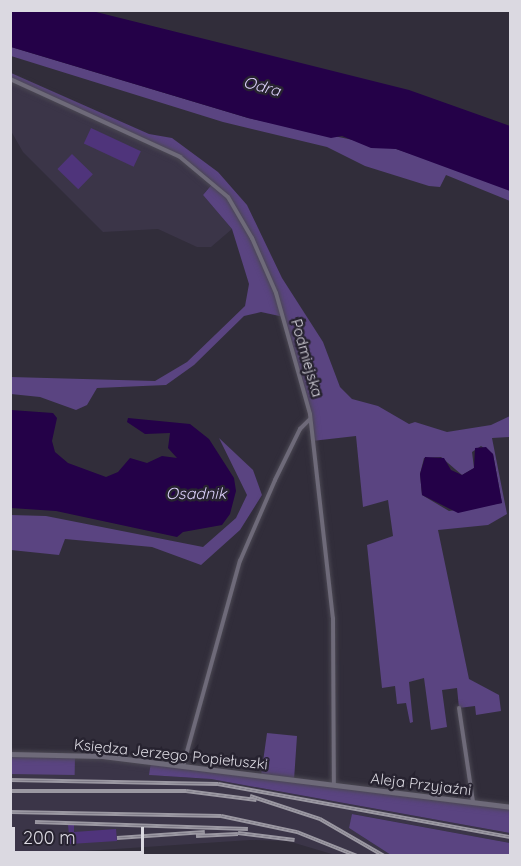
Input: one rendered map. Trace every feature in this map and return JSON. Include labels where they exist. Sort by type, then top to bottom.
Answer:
[{"type":"main road","name":"Księdza Jerzego Popiełuszki","points":[[10,754],[95,755],[331,785]]},
{"type":"main road","name":"Aleja Przyjaźni","points":[[331,785],[510,807]]},
{"type":"street","name":"Podmiejska","points":[[10,79],[170,150],[228,197],[274,287],[310,419],[333,618],[331,785]]},
{"type":"street","points":[[183,766],[240,561],[300,429],[310,419]]},
{"type":"street","points":[[459,708],[473,802]]},
{"type":"shaded area","points":[[11,47],[248,118],[396,149],[492,180],[510,191],[510,201],[446,175],[440,187],[429,186],[365,166],[327,147],[223,122],[11,56]]},
{"type":"shaded area","points":[[11,73],[149,134],[172,138],[218,172],[247,205],[282,278],[323,342],[340,387],[352,399],[378,406],[409,424],[415,422],[447,432],[491,425],[510,416],[510,442],[509,437],[492,438],[507,514],[488,525],[438,530],[469,679],[499,695],[501,711],[476,715],[475,706],[459,708],[457,688],[442,690],[447,727],[431,730],[424,678],[409,682],[413,722],[410,723],[406,703],[397,704],[395,686],[382,688],[367,545],[393,536],[388,500],[363,507],[356,436],[312,441],[310,414],[284,317],[261,312],[244,316],[194,365],[166,385],[97,388],[87,405],[76,410],[40,397],[11,394],[11,377],[155,381],[187,362],[245,306],[249,284],[232,229],[203,195],[213,183],[170,150],[11,79]],"holes":[[[481,446],[493,454],[502,503],[449,511],[422,495],[420,474],[424,458],[441,457],[462,475],[474,468],[472,452]]]},
{"type":"shaded area","points":[[10,79],[170,150],[213,182],[203,195],[232,229],[211,247],[197,247],[158,229],[103,232],[23,152],[11,131]]},
{"type":"shaded area","points":[[219,438],[253,470],[262,495],[240,530],[201,565],[152,547],[65,539],[59,555],[11,550],[11,515],[46,516],[203,547],[236,518],[247,495]]},
{"type":"shaded area","points":[[267,733],[297,736],[294,780],[510,807],[510,833],[211,779],[149,775],[151,762],[261,776]]},
{"type":"shaded area","points":[[11,754],[75,755],[75,775],[11,774]]},
{"type":"shaded area","points":[[75,755],[151,762],[150,775],[211,779],[510,833],[510,843],[353,814],[349,828],[391,855],[335,855],[288,841],[250,840],[11,856],[11,774],[73,774]]},
{"type":"shaded area","points":[[352,814],[510,843],[510,855],[391,855],[349,828]]},
{"type":"water","name":"Odra","points":[[10,11],[92,11],[409,90],[499,122],[510,126],[510,191],[396,149],[371,148],[342,136],[331,138],[248,118],[11,47]]},
{"type":"water","name":"Osadnik","points":[[11,410],[53,413],[57,418],[52,441],[55,452],[68,463],[106,477],[118,472],[130,458],[147,463],[162,456],[177,458],[168,448],[170,433],[145,434],[127,422],[128,418],[190,424],[209,439],[234,478],[236,491],[230,514],[222,525],[183,532],[177,537],[56,511],[11,508]]},
{"type":"water","points":[[486,447],[493,454],[502,503],[458,513],[422,495],[420,474],[425,457],[444,458],[451,470],[462,475],[474,468],[475,448]]},
{"type":"building","points":[[91,128],[141,151],[134,167],[84,143]]},
{"type":"building","points":[[72,154],[93,174],[78,189],[57,169]]},
{"type":"building","points":[[68,825],[74,825],[74,832],[116,829],[117,841],[70,844]]},
{"type":"railway","points":[[10,780],[218,784],[510,837]]},
{"type":"railway","points":[[10,791],[186,791],[256,800]]},
{"type":"railway","points":[[250,796],[320,819],[384,856]]},
{"type":"railway","points":[[10,812],[221,816],[297,832],[357,856]]},
{"type":"railway","points":[[35,822],[248,829]]},
{"type":"railway","points":[[117,838],[205,832]]},
{"type":"railway","points":[[238,833],[295,840]]},
{"type":"railway","points":[[196,836],[238,834]]}]
